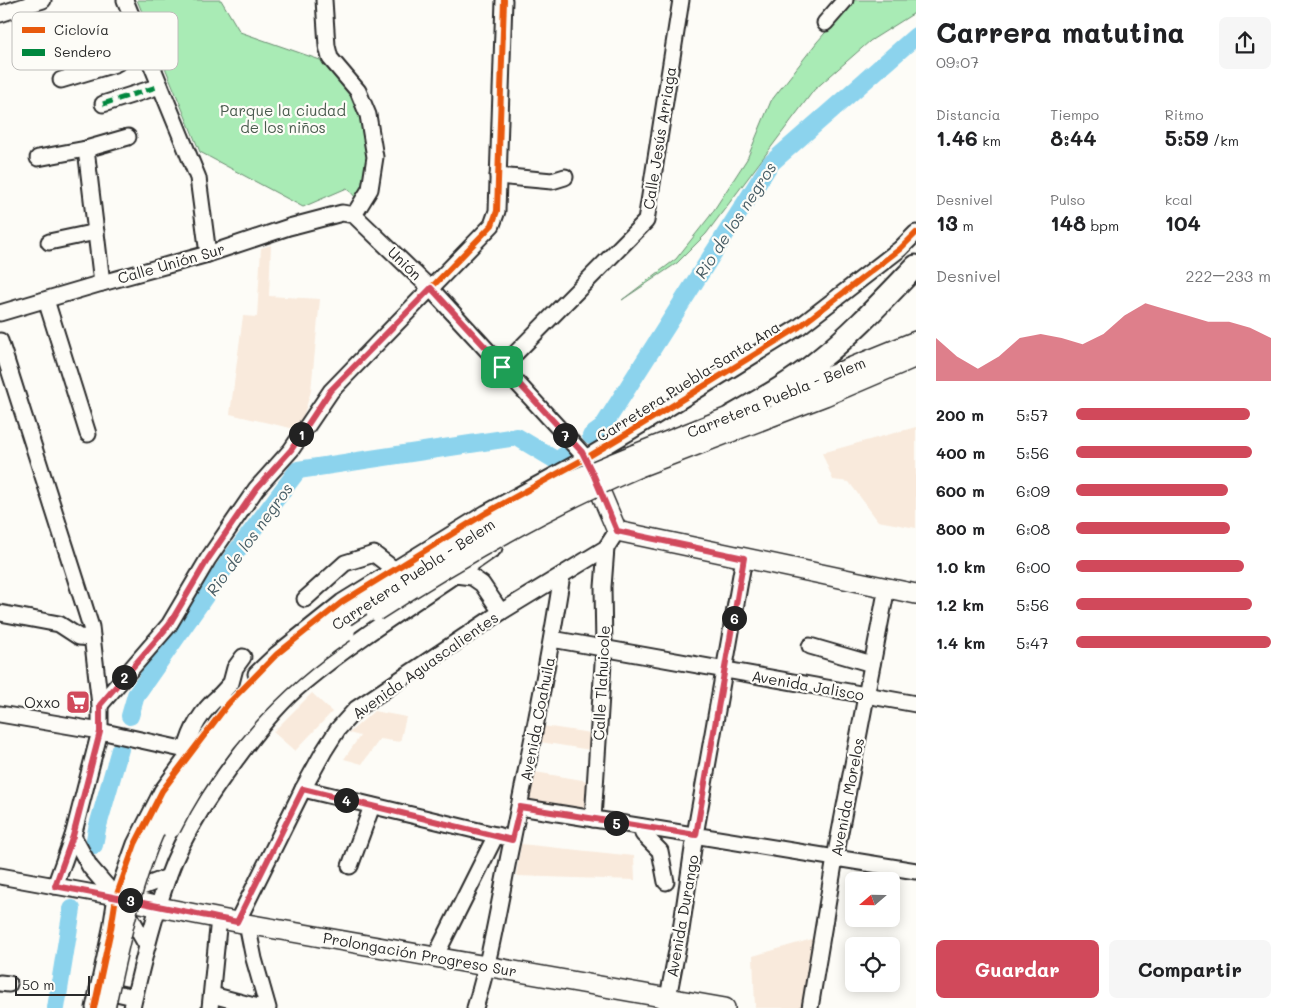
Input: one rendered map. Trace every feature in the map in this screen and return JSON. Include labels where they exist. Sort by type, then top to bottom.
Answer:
[{"type":"highway","points":[[732,416],[779,389],[820,360],[858,325],[916,266]]},
{"type":"main road","name":"Carretera Puebla - Belem","points":[[116,1008],[143,897],[161,849],[182,807],[235,731],[264,697],[297,668],[337,638],[399,597],[635,461],[732,416],[916,341]]},
{"type":"main road","name":"Carretera Puebla - Belem","points":[[105,1008],[134,887],[153,836],[174,794],[206,746],[232,713],[263,680],[303,646],[507,514],[561,486],[825,396],[916,357]]},
{"type":"main road","points":[[586,458],[617,531],[916,594]]},
{"type":"main road","name":"Prolongación Progreso Sur","points":[[116,897],[159,908],[435,956],[666,1003],[720,1008]]},
{"type":"street","points":[[0,14],[43,0]]},
{"type":"street","points":[[125,0],[130,12]]},
{"type":"street","points":[[324,0],[327,46],[330,58],[358,91],[368,115],[375,157],[370,190],[348,214]]},
{"type":"street","points":[[100,705],[169,625],[208,559],[256,489],[291,450],[330,391],[492,225],[497,211],[504,0]]},
{"type":"street","name":"Calle Jesús Arriaga","points":[[502,367],[646,221],[681,0]]},
{"type":"street","points":[[825,23],[845,0]]},
{"type":"street","points":[[61,80],[95,70]]},
{"type":"street","points":[[153,70],[198,178],[208,254]]},
{"type":"street","points":[[103,104],[160,86]]},
{"type":"street","points":[[38,158],[86,149],[128,137]]},
{"type":"street","points":[[86,149],[102,283]]},
{"type":"street","points":[[498,176],[552,181],[565,177]]},
{"type":"street","name":"Unión","points":[[348,214],[431,288],[586,458]]},
{"type":"street","name":"Calle Unión Sur","points":[[0,313],[208,254],[289,228],[348,214]]},
{"type":"street","points":[[49,242],[96,232]]},
{"type":"street","name":"Carretera Puebla-Santa Ana","points":[[94,1008],[116,897],[135,844],[162,791],[188,751],[224,702],[277,654],[342,602],[486,513],[586,458],[799,327],[900,249],[916,233]]},
{"type":"street","points":[[46,300],[88,434]]},
{"type":"street","points":[[0,341],[6,376],[91,627],[100,705],[100,732],[73,836],[55,886]]},
{"type":"street","name":"Carretera Puebla - Belem","points":[[133,1003],[147,946],[168,877],[196,820],[215,787],[257,730],[301,684],[366,635],[454,574],[494,549],[514,529]]},
{"type":"street","name":"Avenida Aguascalientes","points":[[211,1002],[234,921],[303,789],[338,729],[356,709],[501,612],[606,548],[617,531]]},
{"type":"street","name":"Calle Tlahuicole","points":[[593,819],[604,648],[603,587],[606,548]]},
{"type":"street","points":[[305,599],[345,563],[374,554],[395,570]]},
{"type":"street","name":"Avenida Durango","points":[[666,1003],[681,930],[744,558]]},
{"type":"street","points":[[454,574],[472,577],[482,584],[501,612]]},
{"type":"street","name":"Avenida Coahuila","points":[[475,1008],[488,966],[552,639],[562,576]]},
{"type":"street","name":"Avenida Morelos","points":[[810,1008],[835,858],[887,587]]},
{"type":"street","points":[[0,613],[59,624],[79,636],[92,638]]},
{"type":"street","name":"Avenida Jalisco","points":[[552,639],[916,704]]},
{"type":"street","points":[[810,646],[872,664]]},
{"type":"street","points":[[243,657],[236,668],[224,702],[226,720],[231,728],[237,732],[247,733],[257,730]]},
{"type":"street","points":[[0,714],[100,732],[197,754],[205,760],[212,772],[215,787]]},
{"type":"street","points":[[303,789],[512,840]]},
{"type":"street","points":[[350,866],[372,806]]},
{"type":"street","points":[[520,807],[916,871]]},
{"type":"street","points":[[642,827],[643,834],[660,851],[666,882]]},
{"type":"street","points":[[73,836],[90,867],[116,897],[147,946]]},
{"type":"street","points":[[435,956],[496,836]]},
{"type":"street","points":[[111,929],[131,918],[159,908],[128,865]]},
{"type":"street","points":[[0,876],[116,897],[168,877]]},
{"type":"street","points":[[234,921],[254,960],[268,1008]]},
{"type":"street","points":[[98,989],[133,1003]]},
{"type":"street","points":[[211,1002],[262,1008]]},
{"type":"shaded area","points":[[271,245],[269,296],[320,299],[311,391],[299,430],[230,414],[243,316],[257,317],[261,248]]},
{"type":"shaded area","points":[[916,427],[916,528],[878,521],[849,482],[833,480],[822,453]]},
{"type":"shaded area","points":[[312,693],[332,712],[295,751],[273,732]]},
{"type":"shaded area","points":[[374,711],[406,717],[400,742],[380,739],[362,764],[344,759],[360,736],[349,733]]},
{"type":"shaded area","points":[[543,726],[598,734],[597,751],[540,742]]},
{"type":"shaded area","points":[[535,772],[594,782],[591,816],[528,808]]},
{"type":"shaded area","points":[[521,844],[634,856],[635,880],[516,876]]},
{"type":"shaded area","points":[[819,937],[806,1008],[755,1008],[753,956]]},
{"type":"green space","name":"Parque la ciudad de los niños","points":[[137,0],[221,0],[240,32],[326,62],[365,115],[372,160],[358,200],[347,188],[303,207],[200,152],[166,70],[178,70],[178,12],[142,12]]},
{"type":"green space","points":[[854,0],[916,0],[916,12],[870,41],[814,90],[706,234],[677,263],[622,300],[676,259],[710,216],[747,159],[771,101],[817,42]]},
{"type":"waterway","name":"Rio de los negros","points":[[591,436],[602,428],[770,164],[916,36]]},
{"type":"waterway","name":"Rio de los negros","points":[[130,716],[136,695],[233,556],[298,470],[517,437],[557,461],[566,454]]},
{"type":"waterway","name":"Rio de los negros","points":[[94,845],[120,749]]},
{"type":"waterway","name":"Rio de los negros","points":[[56,1008],[72,909]]},
{"type":"marked path","points":[[103,104],[160,86]]},
{"type":"cycle path","points":[[100,705],[169,625],[208,559],[256,489],[291,450],[331,391],[492,225],[497,211],[504,0]]},
{"type":"cycle path","points":[[94,1008],[116,897],[135,844],[162,791],[228,704],[277,654],[342,602],[486,513],[586,458],[641,425],[799,327],[900,249],[916,233]]},
{"type":"place","name":"Oxxo","points":[[78,702]]},
{"type":"route","points":[[431,288],[502,367],[582,452],[617,531],[744,558],[696,835],[520,807],[512,840],[303,789],[237,922],[55,886],[73,836],[100,732],[100,705],[169,625],[208,559],[256,489],[291,450],[330,391],[431,288]]}]
